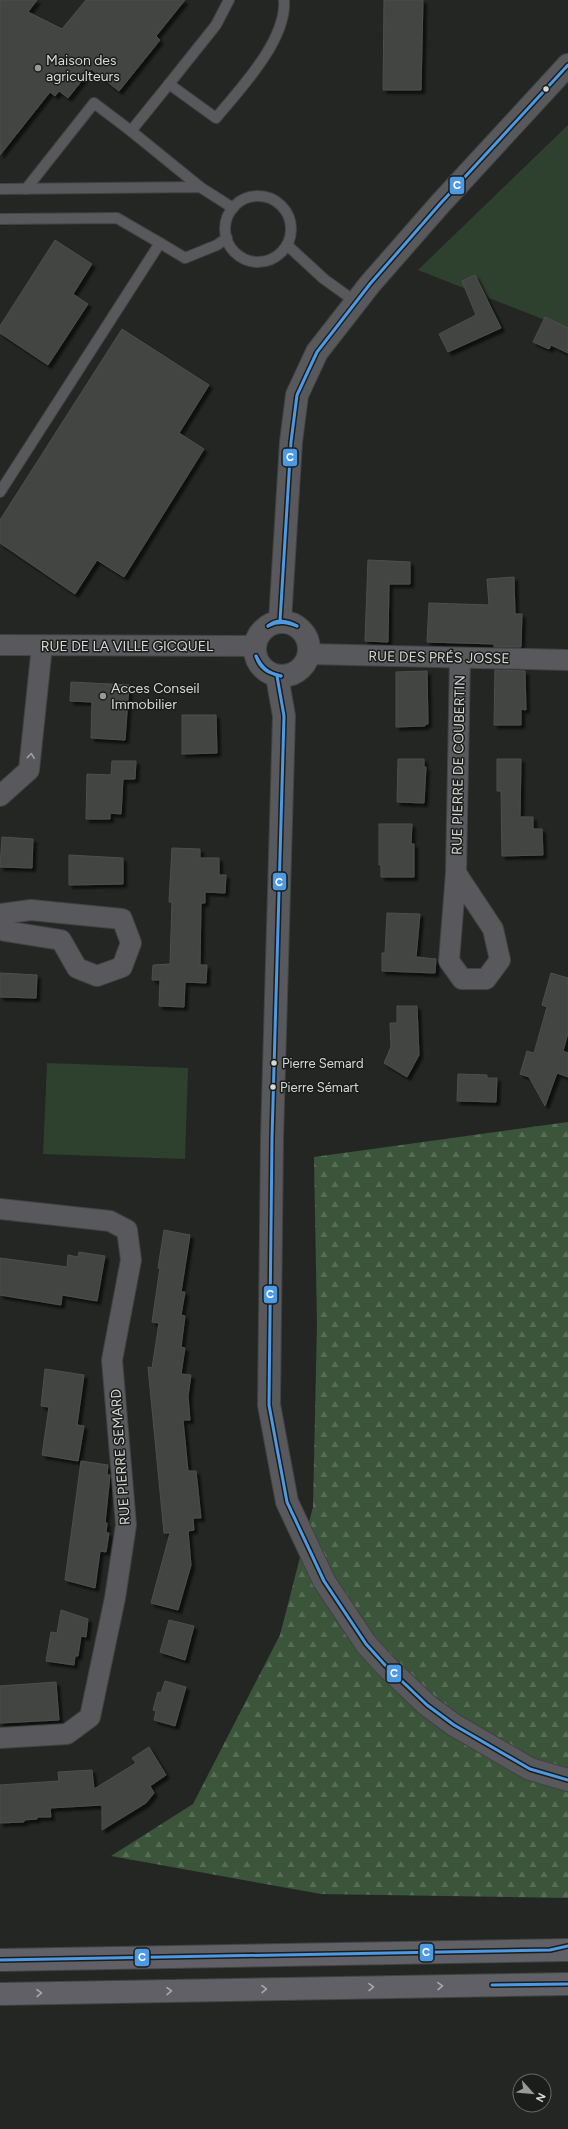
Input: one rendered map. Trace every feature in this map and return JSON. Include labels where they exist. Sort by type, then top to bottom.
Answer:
[{"type":"highway","points":[[0,1960],[562,1949]]},
{"type":"highway","points":[[527,1984],[568,1995]]},
{"type":"highway","points":[[0,1994],[568,1984]]},
{"type":"street","points":[[280,621],[291,442],[297,395],[317,352],[356,302],[440,204],[568,65]]},
{"type":"street","points":[[280,621],[288,622],[303,630],[310,646],[306,662],[301,669],[286,676],[277,676],[270,673],[258,662],[255,646],[256,639],[266,626],[280,621]]},
{"type":"street","name":"RUE DE LA VILLE GICQUEL","points":[[0,645],[255,646]]},
{"type":"street","points":[[0,796],[29,770],[42,646]]},
{"type":"street","name":"RUE DES PRÉS JOSSE","points":[[309,654],[568,660]]},
{"type":"street","name":"RUE PIERRE DE COUBERTIN","points":[[456,872],[493,929],[500,960],[486,979],[462,979],[449,960],[456,872],[460,658]]},
{"type":"street","points":[[277,676],[284,716],[272,1138],[269,1405],[287,1502],[324,1581],[366,1644],[390,1670],[427,1705],[454,1724],[530,1769],[568,1780]]},
{"type":"street","points":[[0,914],[30,910],[122,919],[131,943],[122,967],[97,976],[77,968],[61,940],[5,931],[0,927]]},
{"type":"street","name":"RUE PIERRE SEMARD","points":[[0,1209],[110,1221],[127,1230],[131,1260],[112,1360],[126,1525],[115,1598],[90,1717],[67,1734],[0,1738]]},
{"type":"lane","points":[[132,131],[216,25],[229,0]]},
{"type":"lane","points":[[169,84],[216,118],[252,76],[276,36],[284,0]]},
{"type":"lane","points":[[26,189],[94,103],[132,131],[200,187],[234,208]]},
{"type":"lane","points":[[0,189],[200,187]]},
{"type":"lane","points":[[262,196],[275,200],[284,208],[290,218],[291,230],[287,245],[275,258],[262,262],[251,261],[238,255],[226,238],[227,222],[234,208],[240,201],[251,197],[262,196]]},
{"type":"lane","points":[[0,219],[117,218],[185,258],[217,244],[226,238]]},
{"type":"lane","points":[[0,492],[160,244]]},
{"type":"lane","points":[[287,245],[324,278],[356,302]]},
{"type":"green space","points":[[568,125],[568,329],[418,270]]},
{"type":"green space","points":[[47,1063],[188,1068],[185,1159],[43,1154]]},
{"type":"green space","points":[[568,1122],[568,1898],[321,1894],[111,1856],[193,1804],[280,1635],[313,1507],[317,1324],[314,1157]]},
{"type":"building","name":"Maison des agriculteurs","points":[[0,0],[37,0],[28,12],[62,29],[86,0],[185,0],[156,36],[160,40],[119,91],[91,69],[68,98],[59,91],[55,96],[50,92],[0,155]]},
{"type":"building","points":[[384,0],[423,0],[421,90],[383,90]]},
{"type":"building","points":[[55,240],[92,264],[73,294],[88,304],[48,365],[0,333],[0,326]]},
{"type":"building","points":[[475,275],[501,328],[448,352],[439,334],[476,315],[462,281]]},
{"type":"building","points":[[545,317],[568,328],[568,353],[551,345],[549,349],[533,342]]},
{"type":"building","points":[[122,329],[209,385],[179,433],[204,449],[124,577],[97,560],[75,594],[0,543],[0,520]]},
{"type":"building","points":[[368,560],[410,562],[410,584],[389,584],[388,642],[365,641]]},
{"type":"building","points":[[514,577],[515,614],[522,614],[521,647],[494,647],[494,644],[427,642],[429,603],[489,605],[487,579]]},
{"type":"building","points":[[495,670],[525,671],[526,710],[521,709],[521,725],[494,725]]},
{"type":"building","points":[[427,671],[428,724],[425,724],[425,726],[396,727],[396,672]]},
{"type":"building","points":[[71,682],[129,685],[125,740],[91,738],[92,702],[70,701]]},
{"type":"building","points":[[182,715],[216,715],[217,753],[182,754]]},
{"type":"building","points":[[398,759],[424,759],[424,767],[426,767],[424,803],[397,802]]},
{"type":"building","points":[[497,759],[521,759],[520,817],[533,817],[533,829],[542,829],[543,855],[502,856],[501,791],[497,791]]},
{"type":"building","points":[[112,761],[136,761],[135,779],[123,779],[121,814],[110,813],[110,819],[86,819],[87,774],[111,775]]},
{"type":"building","points":[[379,824],[412,824],[411,844],[414,844],[414,877],[381,877],[381,865],[379,865]]},
{"type":"building","points":[[2,837],[33,839],[32,868],[0,867]]},
{"type":"building","points":[[172,848],[200,849],[200,858],[219,858],[219,875],[226,875],[225,893],[205,892],[205,903],[201,903],[200,965],[207,965],[206,983],[185,982],[184,1007],[159,1006],[160,980],[152,980],[153,965],[170,964],[172,902],[169,902]]},
{"type":"building","points":[[69,855],[123,858],[123,884],[69,885]]},
{"type":"building","points":[[387,913],[420,914],[416,957],[436,959],[435,973],[382,971],[382,953],[385,953]]},
{"type":"building","points":[[0,973],[37,975],[36,998],[0,997]]},
{"type":"building","points":[[551,973],[568,978],[568,1033],[563,1051],[568,1053],[568,1077],[557,1073],[545,1106],[529,1077],[520,1074],[527,1051],[534,1053],[547,1007],[542,1005]]},
{"type":"building","points":[[397,1006],[417,1006],[419,1055],[407,1077],[384,1063],[391,1047],[390,1023],[397,1023]]},
{"type":"building","points":[[458,1074],[487,1075],[487,1078],[497,1078],[496,1102],[457,1101]]},
{"type":"building","points":[[164,1230],[190,1235],[181,1292],[185,1292],[181,1315],[185,1316],[181,1347],[185,1348],[181,1374],[191,1375],[188,1396],[190,1420],[183,1420],[188,1471],[196,1471],[201,1518],[193,1518],[194,1530],[188,1531],[191,1565],[178,1610],[151,1603],[170,1533],[164,1533],[148,1367],[152,1368],[159,1323],[152,1322]]},
{"type":"building","points":[[79,1252],[105,1256],[97,1301],[62,1295],[61,1305],[0,1295],[0,1258],[67,1267],[68,1255],[78,1257]]},
{"type":"building","points":[[45,1369],[84,1375],[77,1425],[84,1426],[78,1461],[42,1455],[49,1407],[41,1406]]},
{"type":"building","points":[[81,1461],[108,1465],[107,1475],[110,1475],[105,1523],[107,1523],[106,1533],[109,1533],[106,1552],[100,1551],[95,1588],[65,1580]]},
{"type":"building","points":[[61,1610],[88,1619],[86,1637],[81,1636],[78,1656],[75,1656],[74,1665],[46,1661],[51,1632],[57,1633]]},
{"type":"building","points":[[169,1620],[194,1626],[185,1660],[160,1652]]},
{"type":"building","points":[[165,1681],[186,1687],[175,1726],[154,1720],[156,1711],[153,1710],[158,1692],[161,1693]]},
{"type":"building","points":[[56,1682],[59,1720],[0,1723],[0,1686]]},
{"type":"building","points":[[149,1747],[166,1775],[150,1786],[154,1793],[146,1803],[102,1830],[102,1805],[50,1808],[51,1817],[37,1817],[37,1819],[24,1820],[24,1822],[0,1823],[0,1785],[59,1781],[58,1772],[92,1770],[94,1789],[136,1763],[132,1758]]},
{"type":"transit line","name":"C","points":[[280,621],[291,442],[297,395],[317,352],[370,284],[440,204],[568,65]]},
{"type":"transit line","name":"C","points":[[268,626],[278,621],[290,622],[297,626]]},
{"type":"transit line","name":"C","points":[[268,626],[275,623],[297,626]]},
{"type":"transit line","name":"C","points":[[256,656],[266,669],[281,676]]},
{"type":"transit line","name":"C","points":[[256,656],[265,670],[281,676]]},
{"type":"transit line","name":"C","points":[[277,676],[284,716],[272,1138],[269,1405],[287,1502],[324,1581],[366,1644],[385,1665],[427,1705],[454,1725],[530,1769],[568,1780]]},
{"type":"transit line","name":"C","points":[[0,1960],[550,1950],[568,1946]]},
{"type":"transit line","name":"C","points":[[492,1985],[568,1984]]},
{"type":"place","name":"Maison des agriculteurs","points":[[38,68]]},
{"type":"place","name":"Acces Conseil Immobilier","points":[[103,696]]},
{"type":"place","name":"Pierre Semard","points":[[274,1063]]},
{"type":"place","name":"Pierre Sémart","points":[[273,1087]]}]
